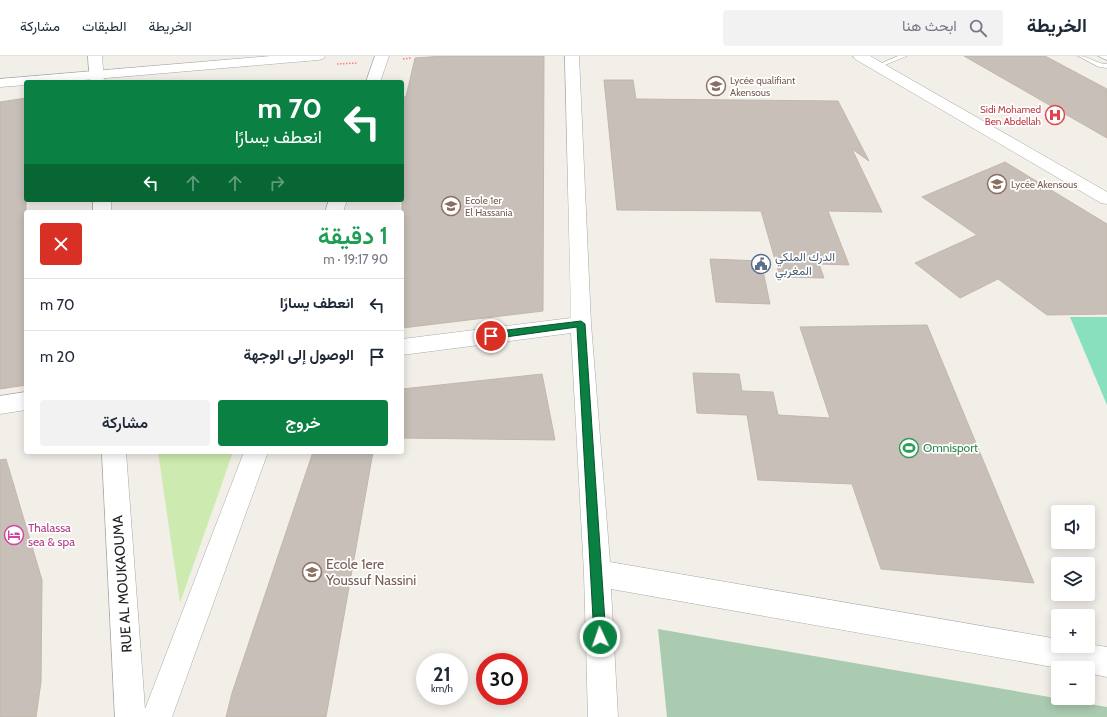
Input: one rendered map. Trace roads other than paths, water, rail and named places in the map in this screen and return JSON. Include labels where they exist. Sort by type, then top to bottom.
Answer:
[{"type":"street","points":[[95,56],[97,78]]},
{"type":"street","points":[[58,80],[97,78],[318,56]]},
{"type":"street","points":[[375,80],[382,56]]},
{"type":"street","points":[[572,56],[581,324],[597,573],[603,717]]},
{"type":"street","points":[[860,56],[1107,200]]},
{"type":"street","points":[[0,83],[24,82]]},
{"type":"street","points":[[404,348],[581,324]]},
{"type":"street","points":[[0,405],[24,401]]},
{"type":"street","name":"RUE AL MOUKAOUMA","points":[[114,454],[130,717]]},
{"type":"street","points":[[157,717],[192,629],[255,454]]},
{"type":"street","points":[[597,573],[1107,662]]},
{"type":"lane","points":[[878,66],[904,56]]},
{"type":"lane","points":[[1081,56],[1102,66],[1107,66]]},
{"type":"lane","points":[[1101,56],[1107,58]]},
{"type":"place","name":"Lycée qualifiant Akensous","points":[[716,86]]},
{"type":"place","name":"Sidi Mohamed Ben Abdellah","points":[[1055,115]]},
{"type":"place","name":"Lycée Akensous","points":[[997,184]]},
{"type":"place","name":"Ecole 1er El Hassania","points":[[451,206]]},
{"type":"place","name":"الدرك الملكي المغربي","points":[[761,264]]},
{"type":"place","name":"Omnisport","points":[[909,448]]},
{"type":"place","name":"Thalassa sea & spa","points":[[14,535]]},
{"type":"place","name":"Ecole 1ere Youssuf Nassini","points":[[312,572]]}]
